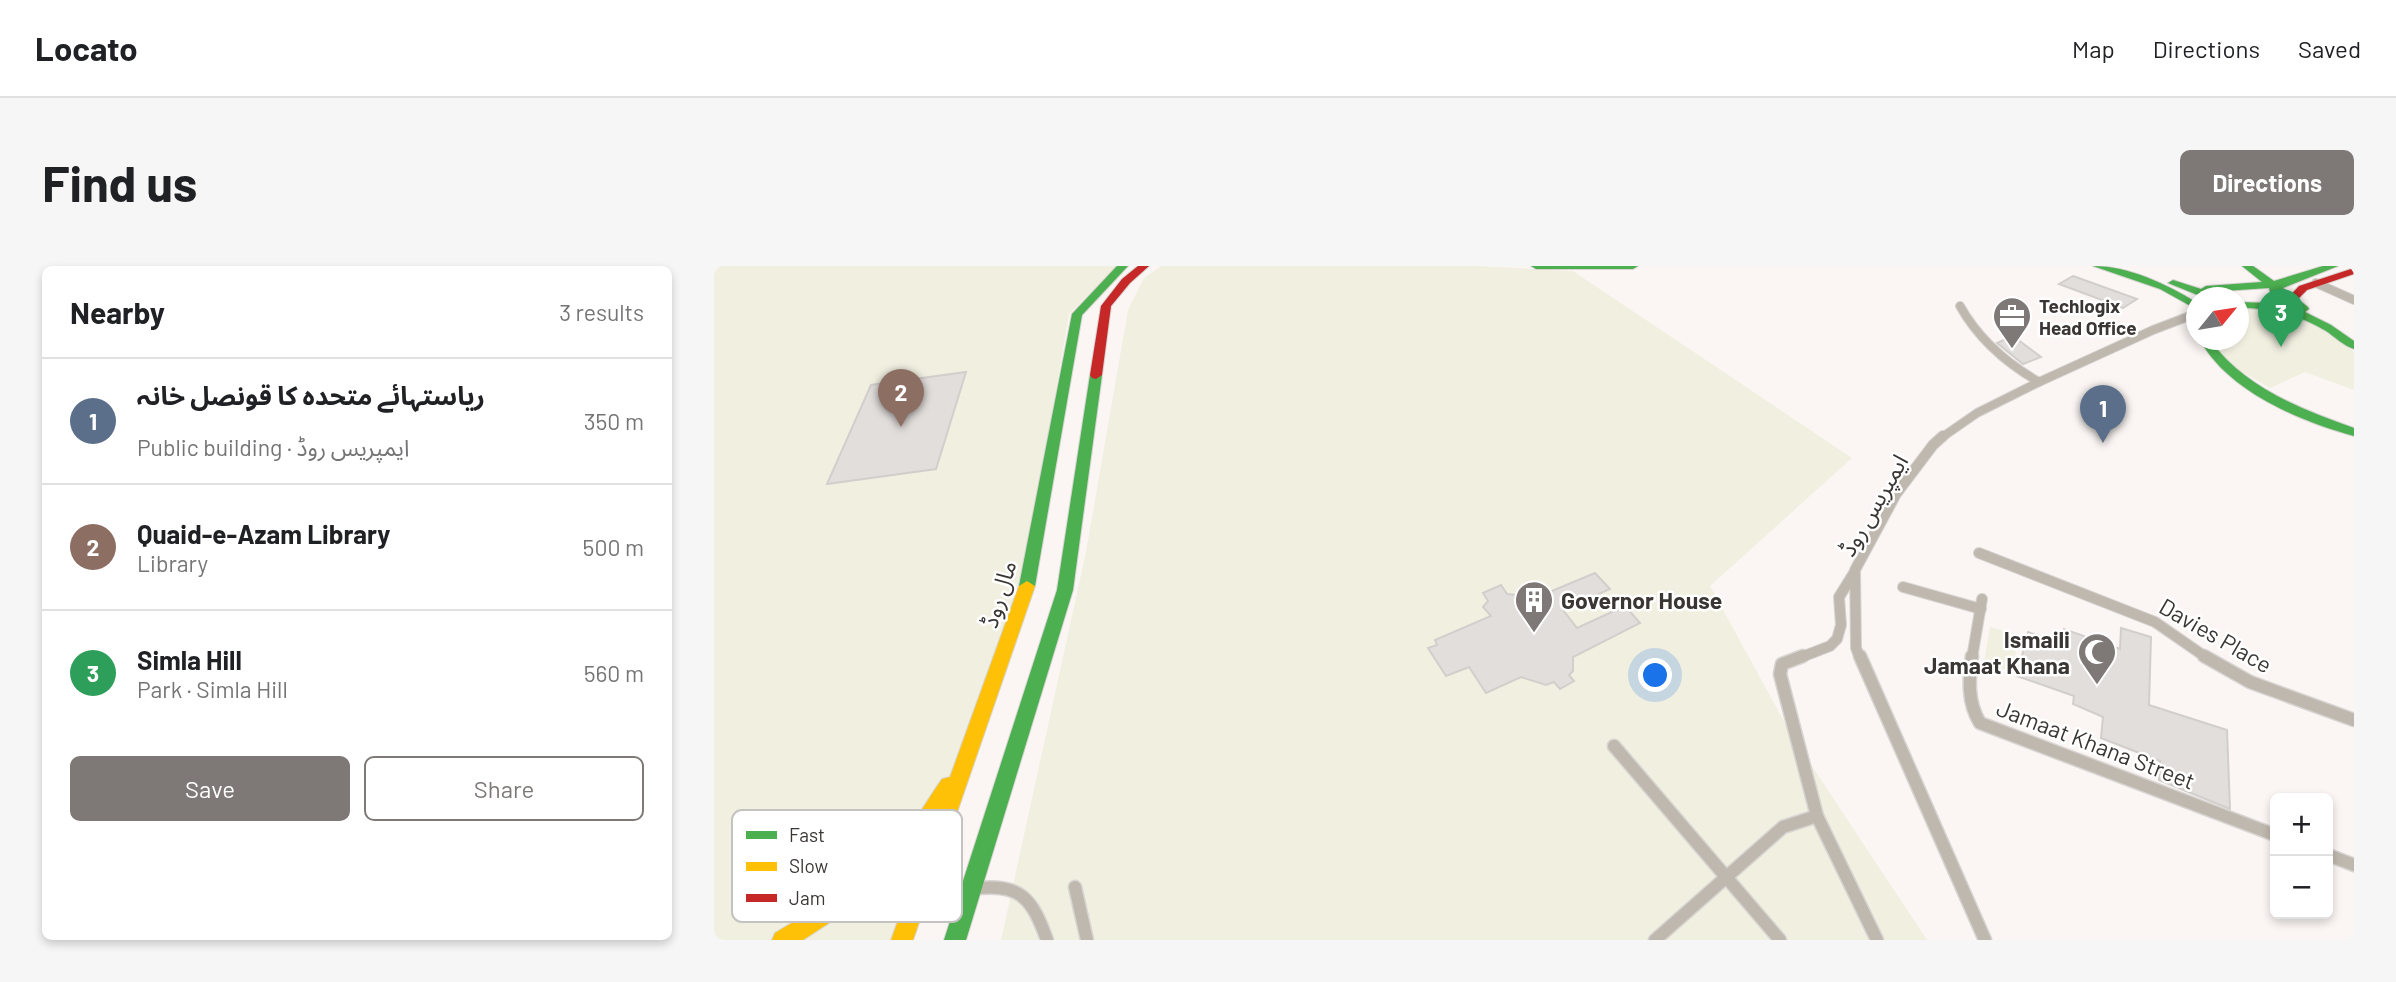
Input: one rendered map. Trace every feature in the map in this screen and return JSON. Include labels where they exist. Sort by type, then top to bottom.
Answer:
[{"type":"main road","name":"مال روڈ","points":[[946,810],[1029,581],[1077,314],[1123,266]]},
{"type":"main road","points":[[962,919],[1065,590],[1106,306],[1126,281],[1144,266]]},
{"type":"main road","points":[[1536,266],[1633,266]]},
{"type":"main road","points":[[2098,266],[2164,287],[2186,300]]},
{"type":"main road","points":[[2118,266],[2186,287]]},
{"type":"main road","points":[[2183,286],[2217,290],[2333,266]]},
{"type":"main road","points":[[2291,300],[2303,288],[2353,272]]},
{"type":"main road","points":[[2262,280],[2354,346]]},
{"type":"main road","points":[[2249,294],[2262,280]]},
{"type":"main road","points":[[2249,305],[2275,306],[2311,314]]},
{"type":"main road","points":[[2208,350],[2231,371],[2352,439]]},
{"type":"main road","points":[[932,810],[960,770]]},
{"type":"main road","points":[[783,940],[815,922]]},
{"type":"main road","name":"مال روڈ","points":[[902,940],[908,922]]},
{"type":"main road","points":[[955,940],[961,922]]},
{"type":"street","points":[[2316,283],[2354,300]]},
{"type":"street","points":[[1960,306],[1973,327],[1998,356],[2039,382]]},
{"type":"street","name":"ایمپریس روڈ","points":[[1985,940],[1856,648],[1855,570],[1896,494],[1933,445],[1977,413],[2039,382],[2186,317]]},
{"type":"street","name":"Davies Place","points":[[1979,554],[2155,622],[2202,655],[2250,682],[2354,720]]},
{"type":"street","points":[[1855,570],[1839,597],[1841,625],[1837,639],[1830,646],[1782,664],[1780,674],[1817,816],[1877,940]]},
{"type":"street","name":"Jamaat Khana Street","points":[[1903,587],[1981,604],[1969,671],[1974,716],[1980,723],[2270,833]]},
{"type":"street","points":[[1614,746],[1780,940]]},
{"type":"street","points":[[1655,940],[1783,827],[1817,816]]},
{"type":"street","points":[[2331,856],[2354,865]]},
{"type":"street","points":[[972,889],[993,885],[1013,892],[1033,904],[1047,940]]},
{"type":"street","points":[[1075,887],[1087,940]]},
{"type":"shaded area","points":[[714,266],[1117,266],[1069,314],[1023,584],[942,810],[732,810],[732,922],[902,922],[896,940],[714,940]]},
{"type":"shaded area","name":"Governor House","points":[[1161,266],[1477,266],[1573,271],[1852,458],[1710,586],[1792,736],[1927,940],[1001,940],[1086,552],[1128,310],[1144,278]]},
{"type":"shaded area","points":[[2249,309],[2268,309],[2295,315],[2319,326],[2343,342],[2354,352],[2354,390],[2305,372],[2270,388],[2224,361],[2218,350],[2249,350]]},
{"type":"shaded area","points":[[1990,627],[2018,635],[2013,672],[1984,662]]},
{"type":"building","points":[[2073,276],[2137,299],[2123,308],[2059,284]]},
{"type":"building","name":"Techlogix Head Office","points":[[2013,336],[2041,357],[2023,364],[1997,343]]},
{"type":"building","points":[[966,372],[936,469],[827,484],[871,385]]},
{"type":"building","name":"Governor House","points":[[1595,573],[1610,589],[1563,610],[1577,628],[1625,606],[1640,623],[1573,657],[1573,671],[1569,675],[1574,681],[1560,689],[1554,682],[1546,685],[1521,677],[1486,693],[1469,667],[1446,676],[1428,648],[1437,645],[1435,640],[1491,616],[1483,607],[1488,601],[1483,593],[1501,585],[1507,594],[1517,595],[1523,603]]},
{"type":"building","name":"Ismaili Jamaat Khana","points":[[2121,628],[2151,637],[2149,705],[2227,730],[2230,809],[2159,780],[2160,761],[2101,738],[2103,717],[2073,704],[2074,696],[2017,676],[2028,632],[2061,643],[2064,629],[2120,649]]},
{"type":"traffic: fast","points":[[1027,586],[1077,314],[1123,266]]},
{"type":"traffic: fast","points":[[1536,266],[1633,266]]},
{"type":"traffic: fast","points":[[2098,266],[2164,287],[2186,300]]},
{"type":"traffic: fast","points":[[2247,266],[2304,309]]},
{"type":"traffic: fast","points":[[2274,290],[2282,283],[2333,266]]},
{"type":"traffic: fast","points":[[2173,283],[2186,287]]},
{"type":"traffic: fast","points":[[2236,287],[2281,284]]},
{"type":"traffic: fast","points":[[2249,305],[2271,306],[2300,314],[2327,327],[2354,346]]},
{"type":"traffic: fast","points":[[2212,350],[2232,372],[2271,398],[2354,432]]},
{"type":"traffic: fast","points":[[962,918],[1065,590],[1096,375]]},
{"type":"traffic: fast","points":[[955,940],[961,922]]},
{"type":"traffic: slow","points":[[948,810],[1027,586]]},
{"type":"traffic: slow","points":[[932,810],[949,785]]},
{"type":"traffic: slow","points":[[783,940],[813,922]]},
{"type":"traffic: slow","points":[[902,940],[908,922]]},
{"type":"traffic: jam","points":[[1096,375],[1106,306],[1126,281],[1144,266]]},
{"type":"traffic: jam","points":[[2291,300],[2303,288],[2354,271]]},
{"type":"place","name":"Simla Hill","points":[[2281,347]]},
{"type":"place","name":"Techlogix Head Office","points":[[2012,350]]},
{"type":"place","name":"Quaid-e-Azam Library","points":[[901,427]]},
{"type":"place","name":"ریاستہائے متحدہ کا قونصل خانہ","points":[[2103,443]]},
{"type":"place","name":"Governor House","points":[[1534,634]]},
{"type":"place","name":"Ismaili Jamaat Khana","points":[[2097,686]]}]
